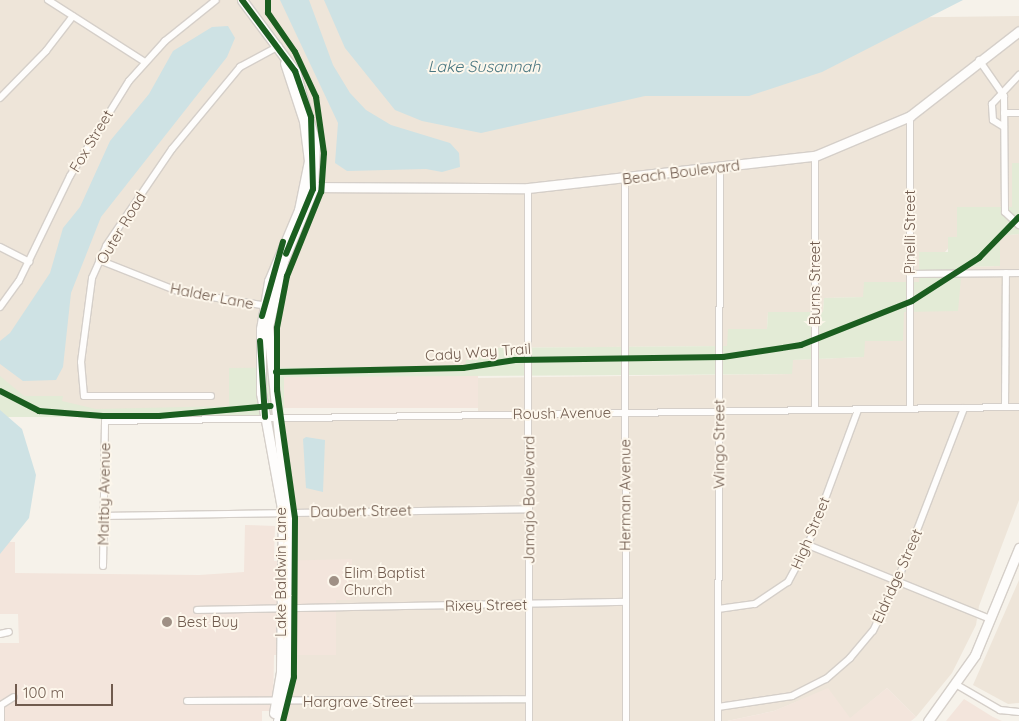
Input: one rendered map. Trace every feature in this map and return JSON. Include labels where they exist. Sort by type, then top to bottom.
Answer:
[{"type":"street","points":[[48,0],[145,62]]},
{"type":"street","name":"Fox Street","points":[[0,307],[28,262],[79,160],[145,62],[216,0]]},
{"type":"street","name":"Lake Baldwin Lane","points":[[242,0],[279,46],[304,121],[309,161],[310,188],[276,259],[259,354],[286,514],[288,673],[272,721]]},
{"type":"street","points":[[0,98],[46,52],[72,16]]},
{"type":"street","name":"Beach Boulevard","points":[[310,188],[528,188],[625,179],[815,156],[910,116],[979,60],[1019,31]]},
{"type":"street","name":"Outer Road","points":[[211,396],[89,397],[82,393],[90,293],[99,260],[172,149],[236,71],[279,46]]},
{"type":"street","points":[[979,60],[1002,91],[1005,212],[1019,225]]},
{"type":"street","points":[[1004,128],[991,115],[993,100],[1019,75]]},
{"type":"street","points":[[1004,113],[1019,113]]},
{"type":"street","name":"Pinelli Street","points":[[910,116],[910,409]]},
{"type":"street","name":"Burns Street","points":[[815,156],[815,410]]},
{"type":"street","name":"Wingo Street","points":[[718,721],[720,167]]},
{"type":"street","name":"Herman Avenue","points":[[625,179],[626,721]]},
{"type":"street","name":"Jamajo Boulevard","points":[[528,188],[529,721]]},
{"type":"street","points":[[0,247],[28,262]]},
{"type":"street","name":"Halder Lane","points":[[99,260],[180,292],[267,306]]},
{"type":"street","points":[[1005,407],[1006,273]]},
{"type":"street","points":[[910,274],[1019,273]]},
{"type":"street","name":"Roush Avenue","points":[[105,421],[1019,407]]},
{"type":"street","name":"Eldridge Street","points":[[718,707],[792,696],[826,679],[872,631],[897,582],[964,408]]},
{"type":"street","name":"High Street","points":[[718,608],[754,604],[773,595],[788,582],[808,545],[858,410]]},
{"type":"street","name":"Maltby Avenue","points":[[103,566],[105,421]]},
{"type":"street","name":"Daubert Street","points":[[104,516],[529,509]]},
{"type":"street","points":[[808,545],[990,619]]},
{"type":"street","points":[[928,721],[957,685],[990,619],[1019,548]]},
{"type":"street","name":"Rixey Street","points":[[198,610],[626,602]]},
{"type":"street","points":[[0,634],[9,632]]},
{"type":"street","points":[[957,685],[1000,710],[1019,712]]},
{"type":"street","points":[[1,721],[1,706],[14,697]]},
{"type":"street","name":"Hargrave Street","points":[[187,701],[279,703],[529,699]]},
{"type":"street","name":"Lake Baldwin Lane","points":[[278,721],[279,703]]},
{"type":"shaded area","points":[[0,0],[867,0],[867,18],[1019,16],[1019,163],[1012,163],[1013,207],[958,237],[919,282],[864,283],[864,297],[824,298],[823,312],[768,312],[767,329],[728,329],[728,346],[478,348],[478,375],[283,377],[284,417],[0,417]]},
{"type":"shaded area","points":[[1019,234],[1019,500],[979,606],[976,625],[952,673],[916,717],[887,688],[850,719],[828,689],[774,711],[727,721],[280,721],[284,417],[478,414],[478,378],[792,374],[792,360],[864,357],[864,341],[903,312],[958,285],[962,267],[1000,266],[1000,236]]},
{"type":"shaded area","points":[[283,375],[478,375],[478,408],[283,408]]},
{"type":"shaded area","points":[[245,525],[275,526],[274,561],[352,559],[351,600],[336,600],[336,655],[274,655],[273,711],[262,711],[262,721],[0,721],[0,643],[19,643],[18,614],[0,614],[0,542],[15,542],[15,573],[199,575],[244,572]]},
{"type":"shaded area","points":[[1019,580],[1019,703],[1008,704],[973,685]]},
{"type":"shaded area","points":[[828,688],[850,718],[887,688],[916,717],[911,721],[727,721],[774,711]]},
{"type":"shaded area","points":[[964,699],[993,717],[1002,721],[946,721]]},
{"type":"green space","points":[[1012,163],[1019,163],[1019,234],[1000,236],[1000,266],[962,267],[958,311],[904,312],[903,341],[865,341],[864,357],[793,360],[792,374],[284,377],[284,417],[0,417],[0,376],[24,396],[63,396],[62,401],[96,409],[229,406],[229,368],[465,366],[466,360],[478,360],[478,348],[727,346],[728,329],[767,329],[768,312],[823,312],[824,298],[863,297],[864,282],[919,282],[919,252],[948,252],[948,237],[957,237],[957,207],[1012,207]]},
{"type":"water","points":[[280,0],[309,0],[333,65],[350,93],[366,110],[391,125],[450,143],[459,153],[460,167],[442,172],[426,169],[347,171],[335,163],[338,123]]},
{"type":"water","name":"Lake Susannah","points":[[324,0],[963,0],[822,72],[749,96],[645,96],[481,133],[422,121],[395,110],[345,48]]},
{"type":"water","points":[[228,26],[235,38],[227,57],[101,217],[71,293],[63,367],[56,380],[23,381],[0,364],[0,341],[10,333],[50,273],[63,228],[80,207],[110,141],[149,94],[173,51],[212,27]]},
{"type":"water","points":[[0,410],[22,429],[36,475],[29,518],[0,554]]},
{"type":"water","points":[[306,437],[325,440],[323,492],[306,488],[303,439]]},
{"type":"cycle path","points":[[242,0],[295,71],[311,117],[313,189],[286,254]]},
{"type":"cycle path","points":[[268,0],[268,13],[295,52],[316,97],[324,153],[321,192],[287,276],[277,328],[277,390],[295,518],[294,677],[283,721]]},
{"type":"cycle path","name":"Cady Way Trail","points":[[276,372],[463,368],[515,360],[723,357],[801,345],[912,301],[979,258],[1019,217]]},
{"type":"cycle path","points":[[262,316],[283,242]]},
{"type":"cycle path","points":[[260,341],[265,417]]},
{"type":"cycle path","points":[[0,391],[39,411],[103,416],[159,416],[271,406]]},
{"type":"place","name":"Elim Baptist Church","points":[[334,581]]},
{"type":"place","name":"Best Buy","points":[[167,622]]}]
